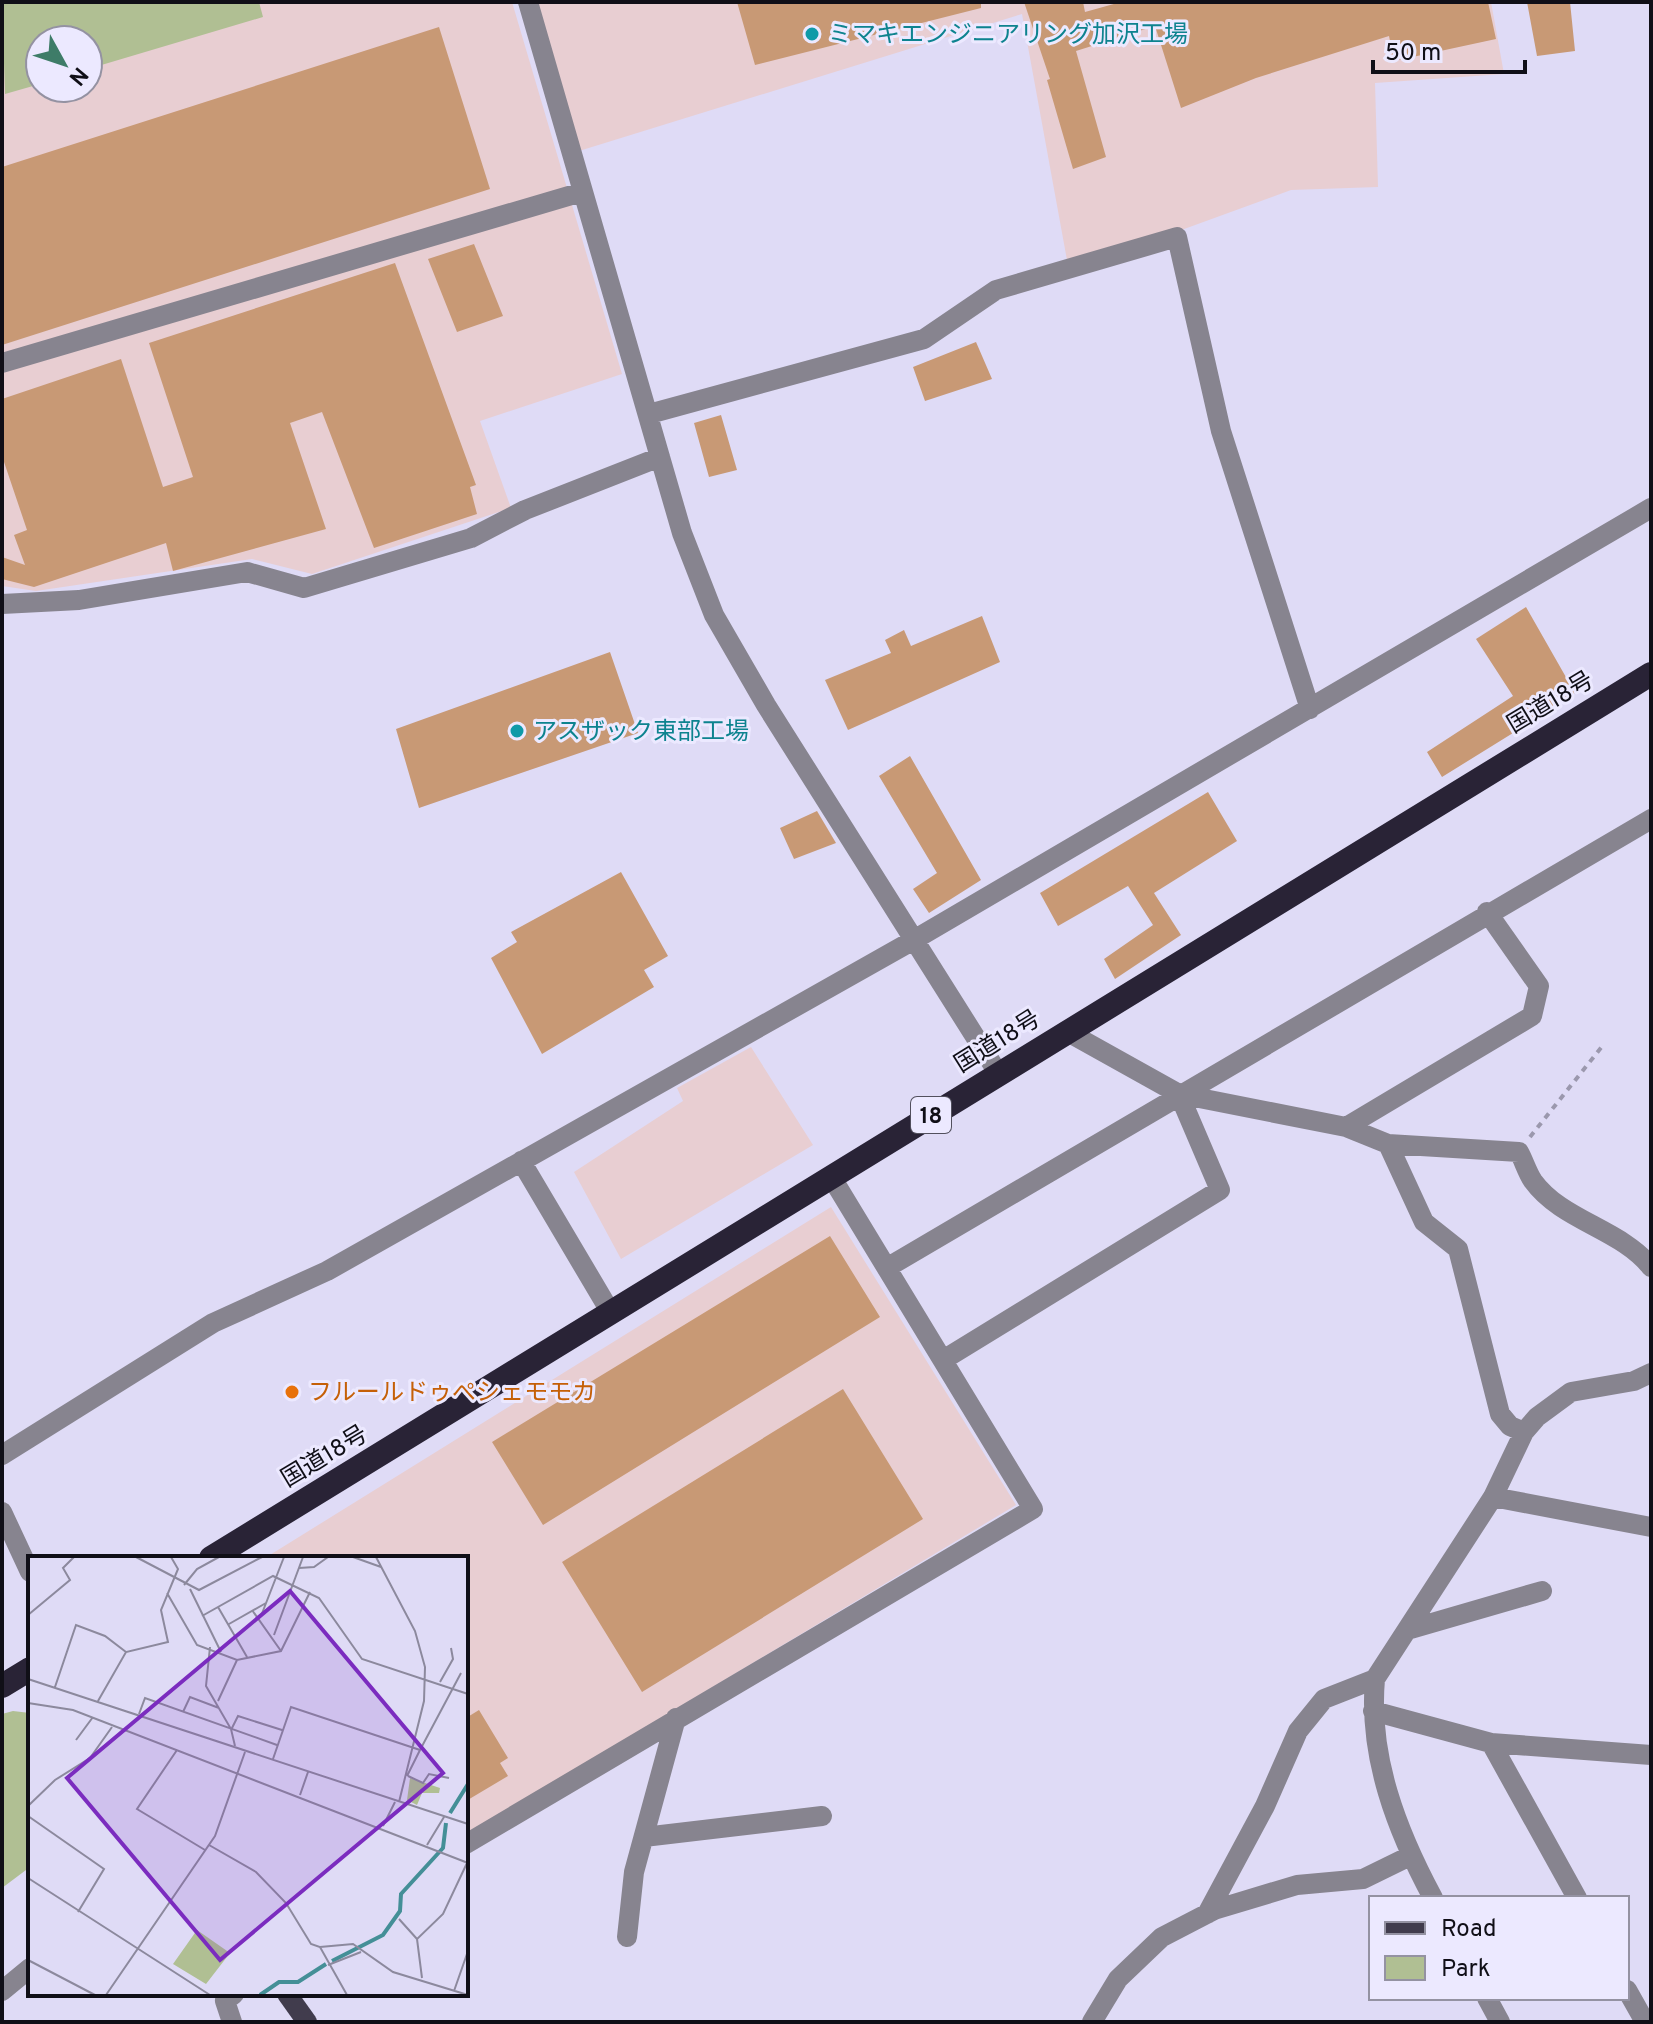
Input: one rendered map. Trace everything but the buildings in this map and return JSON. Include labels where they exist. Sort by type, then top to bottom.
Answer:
[{"type":"highway","name":"国道18号","points":[[214,1556],[1651,674]]},
{"type":"highway","points":[[2,1686],[28,1670]]},
{"type":"main road","points":[[288,1996],[307,2022]]},
{"type":"street","points":[[528,2],[682,533],[714,615],[912,941],[998,1073]]},
{"type":"street","points":[[2,363],[582,192]]},
{"type":"street","points":[[649,414],[924,339],[996,290],[1177,237],[1221,431],[1310,709]]},
{"type":"street","points":[[2,604],[79,600],[247,572],[304,588],[471,538],[525,510],[660,457]]},
{"type":"street","points":[[2,1455],[213,1323],[327,1271],[912,941],[1651,508]]},
{"type":"street","points":[[888,1267],[1487,912],[1651,819]]},
{"type":"street","points":[[1346,1127],[1532,1016],[1539,986],[1487,912]]},
{"type":"street","points":[[1066,1031],[1179,1094],[1346,1127],[1388,1144],[1519,1152],[1534,1182],[1570,1212],[1641,1254],[1651,1267]]},
{"type":"street","points":[[943,1360],[1220,1190],[1179,1094]]},
{"type":"street","points":[[1388,1144],[1424,1222],[1458,1249],[1500,1414],[1510,1426],[1524,1432]]},
{"type":"street","points":[[521,1161],[611,1313]]},
{"type":"street","points":[[468,1843],[1033,1509],[832,1178]]},
{"type":"street","points":[[1432,1896],[1410,1856],[1389,1803],[1373,1711],[1375,1679],[1411,1629],[1493,1497],[1524,1432],[1571,1392],[1645,1379]]},
{"type":"street","points":[[1493,1497],[1651,1527]]},
{"type":"street","points":[[2,1512],[28,1568]]},
{"type":"street","points":[[1411,1629],[1542,1591]]},
{"type":"street","points":[[1207,1914],[1265,1806],[1298,1731],[1324,1699],[1375,1679]]},
{"type":"street","points":[[1373,1711],[1491,1743],[1650,1758]]},
{"type":"street","points":[[627,1937],[634,1872],[676,1718]]},
{"type":"street","points":[[1491,1743],[1576,1896]]},
{"type":"street","points":[[644,1837],[822,1816]]},
{"type":"street","points":[[1092,2022],[1118,1979],[1162,1937],[1207,1914],[1297,1885],[1363,1879],[1410,1856]]},
{"type":"street","points":[[2,1991],[28,1970]]},
{"type":"street","points":[[1629,1994],[1645,2022]]},
{"type":"street","points":[[226,1996],[232,2022]]},
{"type":"street","points":[[1488,2000],[1500,2022]]},
{"type":"path","points":[[1519,1152],[1604,1044]]},
{"type":"shaded area","points":[[2,2],[512,2],[622,374],[480,421],[511,508],[312,574],[252,559],[36,591],[2,586]]},
{"type":"shaded area","points":[[537,2],[1491,2],[1504,74],[1375,83],[1378,187],[1291,190],[1069,271],[1022,14],[579,151]]},
{"type":"shaded area","points":[[751,1047],[813,1145],[621,1259],[574,1172],[683,1101],[677,1088]]},
{"type":"shaded area","points":[[831,1207],[1016,1505],[468,1834],[468,1556],[268,1556]]},
{"type":"green space","points":[[2,2],[259,2],[263,17],[104,64],[104,24],[24,24],[24,89],[5,94]]},
{"type":"green space","points":[[13,1711],[28,1713],[28,1868],[2,1888],[2,1714]]},
{"type":"place","name":"ミマキエンジニアリング加沢工場","points":[[812,34]]},
{"type":"place","name":"アスザック東部工場","points":[[517,731]]},
{"type":"place","name":"フルールドゥぺシェモモカ","points":[[292,1392]]}]
